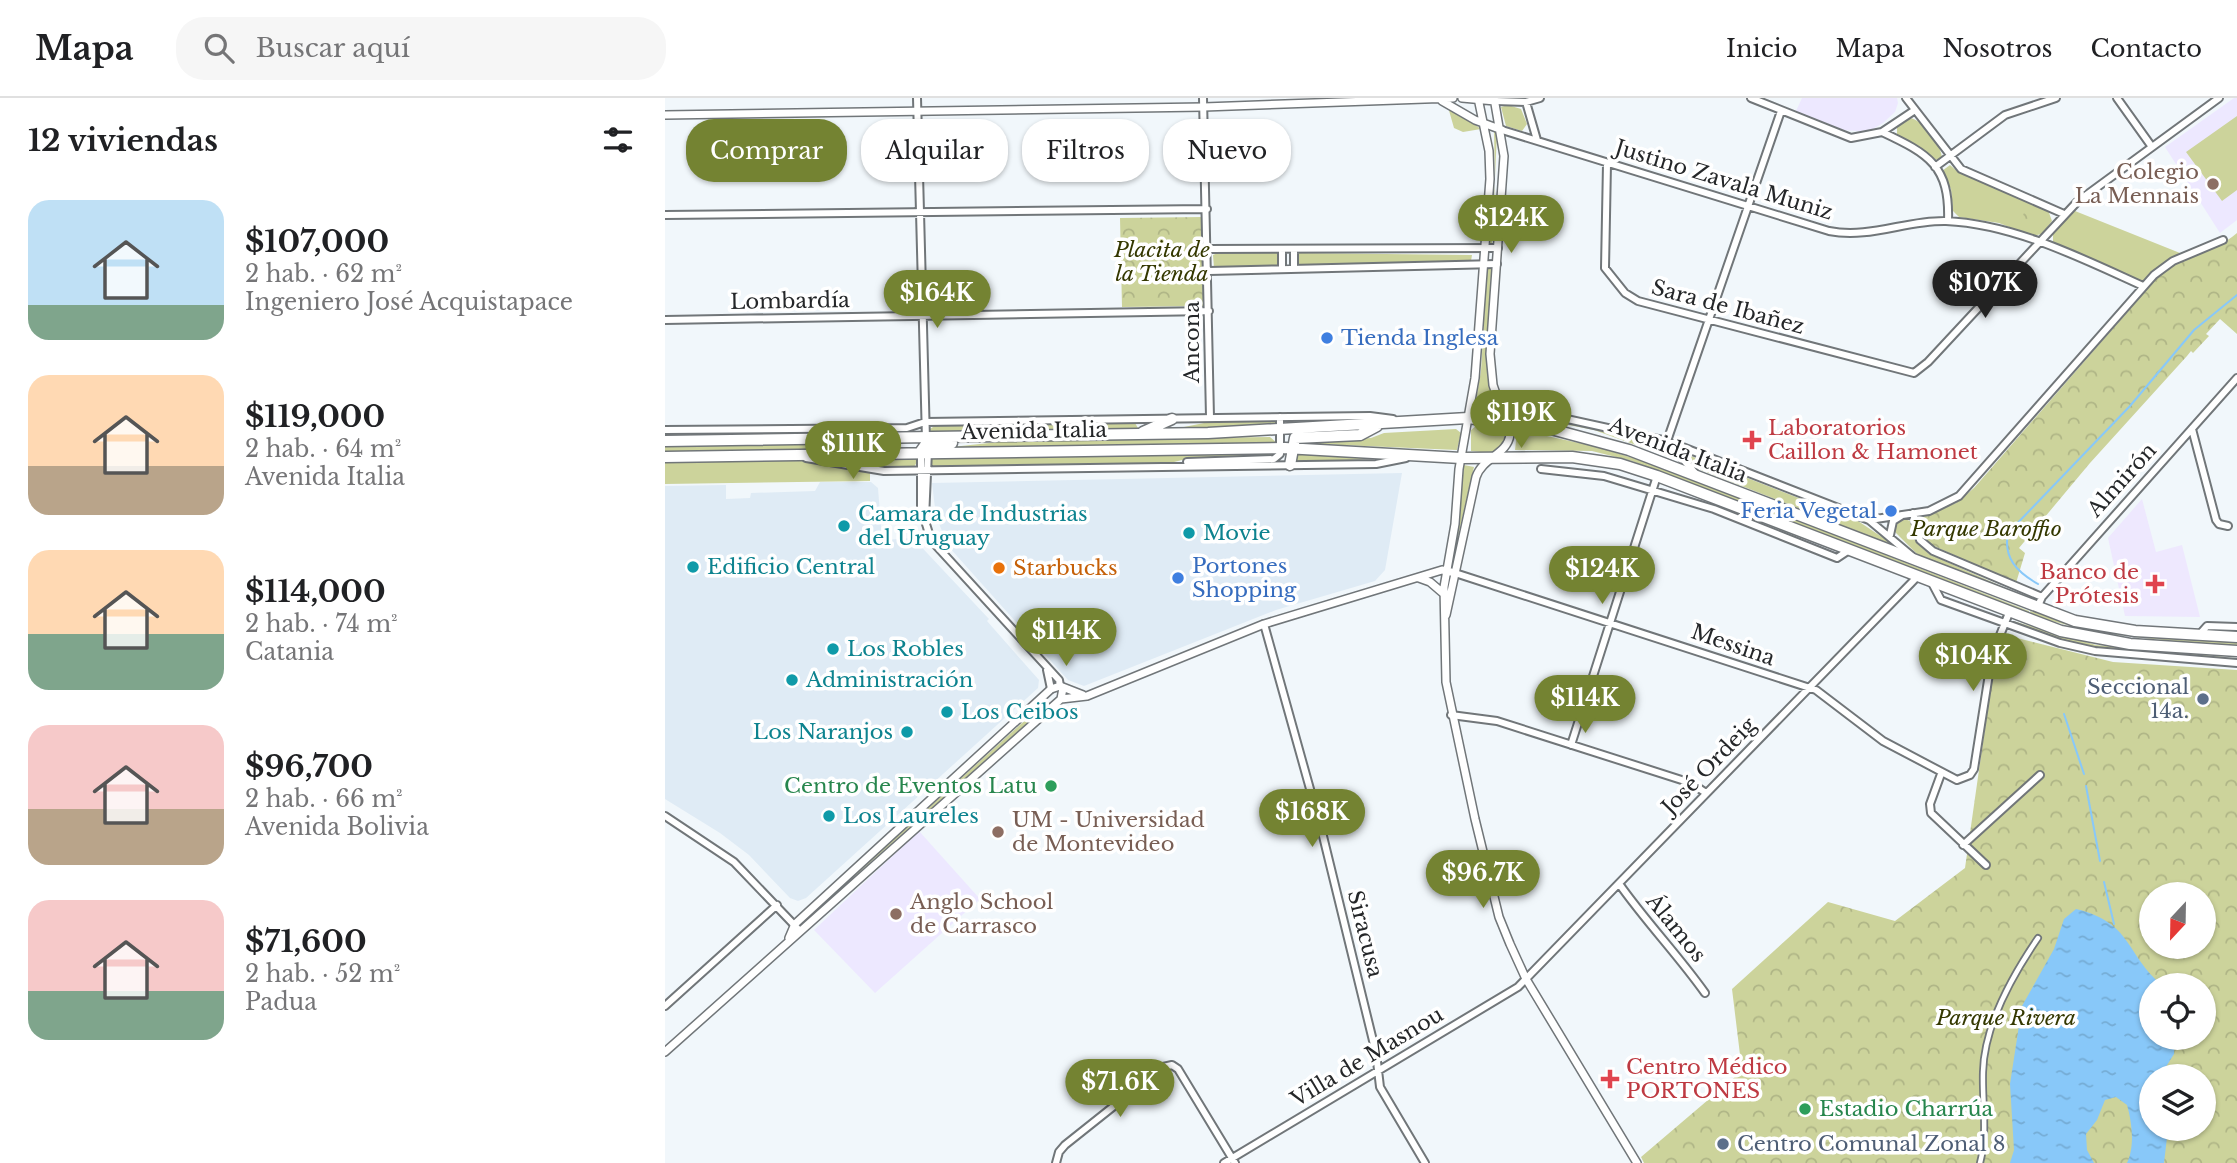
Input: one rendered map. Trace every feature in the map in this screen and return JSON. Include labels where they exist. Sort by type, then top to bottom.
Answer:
[{"type":"main road","name":"Avenida Italia","points":[[665,457],[847,453],[987,441],[1007,436],[1280,431],[1468,418],[1508,421],[1614,444],[2037,608],[2095,625],[2237,637]]},
{"type":"main road","points":[[1138,434],[1172,419]]},
{"type":"main road","points":[[1290,465],[1286,448],[1295,438],[1360,435],[1378,425]]},
{"type":"main road","name":"Avenida Italia","points":[[665,441],[753,434],[812,433],[925,446],[1286,448],[1461,458],[1572,457],[1620,464],[1657,476],[2009,613],[2095,639],[2237,650]]},
{"type":"street","points":[[797,927],[1059,699],[1061,687],[1059,680],[938,550],[931,540],[921,508],[925,470],[925,422],[917,98]]},
{"type":"street","points":[[665,115],[1453,98]]},
{"type":"street","points":[[1462,98],[1526,102],[1540,98]]},
{"type":"street","points":[[1751,98],[1851,138],[1882,132],[1915,110]]},
{"type":"street","points":[[1906,98],[1949,156],[1966,172],[2064,214]]},
{"type":"street","points":[[1935,167],[2005,115],[2056,98]]},
{"type":"street","points":[[2117,98],[2152,147]]},
{"type":"street","points":[[2039,243],[2064,214],[2219,98]]},
{"type":"street","points":[[1444,619],[1461,458],[1475,378],[1490,180],[1485,124],[1478,99]]},
{"type":"street","points":[[1494,99],[1502,130],[1504,156],[1490,354],[1492,380],[1508,421],[1508,444],[1489,458],[1476,477],[1444,594],[1446,682],[1451,715],[1499,917],[1526,979],[1637,1163]]},
{"type":"street","name":"Justino Zavala Muniz","points":[[1442,100],[1485,124],[1502,130],[1747,207],[1843,234],[1867,234],[1948,221],[2001,228],[2143,286]]},
{"type":"street","name":"Ancona","points":[[1204,102],[1209,249],[1210,418]]},
{"type":"street","points":[[1526,102],[1537,141]]},
{"type":"street","points":[[1698,477],[1667,442],[1781,111]]},
{"type":"street","points":[[1882,132],[1918,149],[1935,167],[1948,189],[1948,221]]},
{"type":"street","name":"Sara de Ibañez","points":[[1607,164],[1604,255],[1608,273],[1625,293],[1638,301],[1914,373],[1928,362],[2039,243]]},
{"type":"street","points":[[665,215],[1207,209]]},
{"type":"street","points":[[1869,520],[1940,507],[1968,488],[2143,286],[2173,261],[2223,240]]},
{"type":"street","points":[[1209,249],[1498,248]]},
{"type":"street","points":[[1282,249],[1282,269]]},
{"type":"street","points":[[1294,249],[1294,269]]},
{"type":"street","points":[[1209,271],[1497,264]]},
{"type":"street","name":"Lombardía","points":[[665,320],[1209,311]]},
{"type":"street","name":"Almirón","points":[[2037,608],[2042,597],[2237,378]]},
{"type":"street","name":"Avenida Italia","points":[[1500,401],[1517,408],[1667,442],[1869,520],[1890,535],[1920,564]]},
{"type":"street","name":"Avenida Italia","points":[[812,433],[907,428],[925,422],[1370,416],[1413,422]]},
{"type":"street","points":[[1280,417],[1280,431],[1286,448]]},
{"type":"street","points":[[2192,429],[2216,520],[2219,524],[2228,526]]},
{"type":"street","name":"Avenida Italia","points":[[665,430],[753,434]]},
{"type":"street","name":"Avenida Italia","points":[[1175,466],[1206,461],[1274,459],[1286,448]]},
{"type":"street","name":"Avenida Italia","points":[[789,454],[860,469],[925,470],[1376,464],[1414,456]]},
{"type":"street","name":"Avenida Italia","points":[[1541,469],[1591,473],[1653,490],[1714,509],[1837,558],[1849,550]]},
{"type":"street","points":[[1571,745],[1657,476]]},
{"type":"street","points":[[1913,513],[1920,540],[1933,551],[2042,597]]},
{"type":"street","points":[[1890,535],[1893,521],[1903,515]]},
{"type":"street","points":[[1047,670],[1052,697],[1059,699],[1087,696],[1264,624],[1418,578],[1451,572]]},
{"type":"street","name":"Messina","points":[[1451,572],[1816,690],[1883,741],[1941,774]]},
{"type":"street","name":"José Ordeig","points":[[1526,979],[1917,577]]},
{"type":"street","points":[[1418,578],[1430,582],[1444,594]]},
{"type":"street","points":[[1932,583],[1941,600],[2060,643],[2095,651],[2237,663]]},
{"type":"street","points":[[1986,865],[1933,816],[1930,804],[1941,774],[1961,780],[1974,769],[1993,655],[2009,613]]},
{"type":"street","name":"Siracusa","points":[[1264,624],[1322,832],[1380,1087],[1425,1163]]},
{"type":"street","name":"Avenida Italia","points":[[2199,635],[2207,626],[2237,627]]},
{"type":"street","points":[[665,1052],[788,940],[797,927],[1051,689],[1061,687],[1087,696]]},
{"type":"street","points":[[1451,715],[1497,721],[1691,783],[1706,793]]},
{"type":"street","points":[[1963,845],[2041,775]]},
{"type":"street","points":[[665,816],[734,862],[797,927]]},
{"type":"street","name":"Álamos","points":[[1620,885],[1639,912],[1668,942],[1705,993]]},
{"type":"street","points":[[665,1006],[777,905]]},
{"type":"street","points":[[1980,1163],[1985,1147],[1983,1069],[1989,1036],[2019,966],[2038,939]]},
{"type":"street","name":"Villa de Masnou","points":[[1224,1163],[1234,1160],[1378,1070],[1509,993],[1526,979]]},
{"type":"street","points":[[1056,1163],[1059,1152],[1163,1067],[1172,1065],[1178,1069],[1234,1160]]},
{"type":"shaded area","points":[[1802,98],[1897,98],[1898,103],[1895,112],[1883,123],[1871,130],[1859,131],[1844,130],[1796,111]]},
{"type":"shaded area","name":"Colegio La Mennais","points":[[2237,98],[2237,220],[2220,233],[2165,147]]},
{"type":"shaded area","name":"Portones Shopping","points":[[1402,473],[1385,570],[1375,581],[1276,610],[1084,686],[1068,680],[948,546],[936,516],[932,483]]},
{"type":"shaded area","points":[[820,482],[871,482],[878,488],[882,540],[913,538],[989,619],[987,621],[1039,680],[1038,688],[806,898],[798,901],[790,898],[749,855],[720,833],[665,799],[665,486],[726,485],[726,499],[750,498],[751,493],[815,491]]},
{"type":"shaded area","name":"Banco de Prótesis","points":[[2142,499],[2156,552],[2182,545],[2200,617],[2125,616],[2108,538]]},
{"type":"shaded area","name":"Anglo School de Carrasco","points":[[919,831],[980,899],[875,993],[814,930]]},
{"type":"green space","points":[[1508,105],[1521,109],[1527,124],[1522,131],[1506,126],[1501,107]]},
{"type":"green space","points":[[1448,107],[1481,129],[1463,132],[1454,128]]},
{"type":"green space","points":[[2237,116],[2237,190],[2222,201],[2186,152]]},
{"type":"green space","points":[[1910,118],[1931,134],[1942,159],[1937,160],[1897,135],[1897,127]]},
{"type":"green space","points":[[1494,131],[1497,132],[1495,179]]},
{"type":"green space","points":[[1950,165],[1958,172],[2048,210],[2052,221],[2042,234],[2032,236],[1999,223],[1959,217],[1953,211],[1951,189],[1942,171]]},
{"type":"green space","points":[[1495,185],[1492,246],[1488,243]]},
{"type":"green space","points":[[2030,207],[2045,216],[2035,226],[2028,222],[2025,229],[2019,225],[2026,208]]},
{"type":"green space","points":[[2075,211],[2180,253],[2145,281],[2139,281],[2053,244],[2053,233]]},
{"type":"green space","name":"Placita de la Tienda","points":[[1202,217],[1203,306],[1122,307],[1120,218]]},
{"type":"green space","name":"Parque Baroffio","points":[[2237,233],[2237,334],[2220,319],[2206,334],[2209,336],[2193,353],[2191,351],[2090,463],[2019,548],[2025,553],[2016,583],[1925,542],[1919,524],[1922,517],[1956,503],[1974,488],[2163,271],[2220,245]]},
{"type":"green space","points":[[1220,252],[1278,253],[1279,267],[1214,268],[1213,255]]},
{"type":"green space","points":[[1299,253],[1472,255],[1471,261],[1300,267],[1297,266]]},
{"type":"green space","points":[[1491,268],[1489,384],[1499,413],[1474,411],[1481,371],[1487,269]]},
{"type":"green space","points":[[1515,411],[1647,440],[1662,447],[1675,459],[1594,430],[1513,414]]},
{"type":"green space","points":[[1276,420],[1277,425],[1174,429],[1214,421]]},
{"type":"green space","points":[[1135,423],[1138,428],[932,434],[930,429],[936,425]]},
{"type":"green space","points":[[1477,425],[1505,429],[1503,447],[1489,453],[1471,451],[1471,430]]},
{"type":"green space","points":[[1456,429],[1461,433],[1457,450],[1296,443],[1371,438],[1384,433]]},
{"type":"green space","points":[[1520,430],[1593,446],[1653,464],[2029,611],[2029,614],[1632,461],[1592,451],[1515,450],[1517,432]]},
{"type":"green space","points":[[1270,437],[1277,443],[933,449],[1017,440]]},
{"type":"green space","points":[[917,442],[834,450],[665,452],[665,446]]},
{"type":"green space","points":[[1296,451],[1375,459],[1296,462]]},
{"type":"green space","points":[[1678,451],[1858,521],[1897,547],[1701,470]]},
{"type":"green space","points":[[1277,452],[1275,458],[1182,460],[1166,464],[933,467],[930,463],[933,455]]},
{"type":"green space","points":[[779,457],[870,473],[870,481],[665,484],[665,458]]},
{"type":"green space","points":[[856,457],[915,457],[917,462],[914,467],[865,468],[837,460]]},
{"type":"green space","points":[[1464,465],[1474,467],[1452,562]]},
{"type":"green space","points":[[1905,519],[1910,521],[1919,545],[1929,554],[2026,597],[1918,555],[1893,530],[1894,524]]},
{"type":"green space","points":[[2030,611],[2097,631],[2082,628],[2031,615]]},
{"type":"green space","points":[[2013,621],[2096,645],[2237,658],[2118,650],[2084,645],[2028,631]]},
{"type":"green space","points":[[2097,631],[2237,645],[2159,640]]},
{"type":"green space","name":"Parque Rivera","points":[[2009,636],[2113,662],[2237,670],[2237,1163],[1644,1163],[1641,1157],[1742,1071],[1732,989],[1828,902],[1895,921],[1965,868],[1996,651]]},
{"type":"green space","points":[[1046,699],[1050,703],[801,924],[1034,712]]},
{"type":"water","points":[[2076,909],[2108,922],[2119,931],[2150,973],[2139,973],[2139,1050],[2174,1050],[2174,1054],[2168,1064],[2139,1064],[2139,1141],[2167,1141],[2164,1163],[2127,1163],[2132,1142],[2130,1119],[2127,1105],[2116,1097],[2105,1100],[2097,1120],[2086,1134],[2087,1150],[2094,1163],[2010,1163],[2014,1150],[2010,1084],[2022,1006],[2054,949],[2064,919]]},
{"type":"waterway","points":[[2038,584],[2013,563],[2008,550],[2008,533],[2130,406],[2194,330],[2237,295]]},
{"type":"waterway","points":[[2064,714],[2084,774]]},
{"type":"waterway","points":[[2086,786],[2100,861]]},
{"type":"waterway","points":[[2104,882],[2114,924]]},
{"type":"place","name":"Colegio La Mennais","points":[[2213,184]]},
{"type":"place","name":"Tienda Inglesa","points":[[1327,338]]},
{"type":"place","name":"Laboratorios Caillon & Hamonet","points":[[1752,440]]},
{"type":"place","name":"Feria Vegetal","points":[[1891,511]]},
{"type":"place","name":"Camara de Industrias del Uruguay","points":[[844,526]]},
{"type":"place","name":"Movie","points":[[1189,533]]},
{"type":"place","name":"Edificio Central","points":[[693,567]]},
{"type":"place","name":"Starbucks","points":[[999,568]]},
{"type":"place","name":"Portones Shopping","points":[[1178,578]]},
{"type":"place","name":"Banco de Prótesis","points":[[2155,584]]},
{"type":"place","name":"Los Robles","points":[[833,649]]},
{"type":"place","name":"Administración","points":[[792,680]]},
{"type":"place","name":"Seccional 14a.","points":[[2203,699]]},
{"type":"place","name":"Los Ceibos","points":[[947,712]]},
{"type":"place","name":"Los Naranjos","points":[[907,732]]},
{"type":"place","name":"Centro de Eventos Latu","points":[[1051,786]]},
{"type":"place","name":"Los Laureles","points":[[829,816]]},
{"type":"place","name":"UM - Universidad de Montevideo","points":[[998,832]]},
{"type":"place","name":"Anglo School de Carrasco","points":[[896,914]]},
{"type":"place","name":"Centro Médico PORTONES","points":[[1610,1079]]},
{"type":"place","name":"Estadio Charrúa","points":[[1805,1109]]},
{"type":"place","name":"Centro Comunal Zonal 8","points":[[1723,1144]]}]
